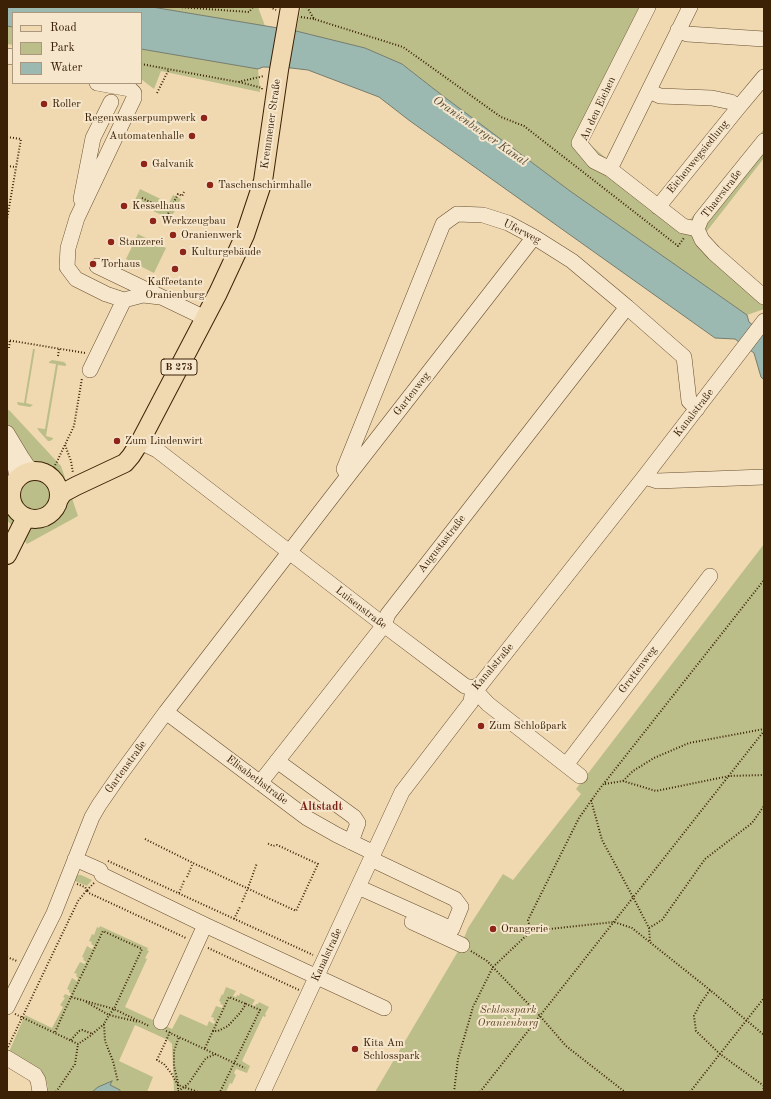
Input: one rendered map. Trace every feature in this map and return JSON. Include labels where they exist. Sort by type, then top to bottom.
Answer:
[{"type":"main road","name":"B 273","points":[[271,73],[287,14]]},
{"type":"main road","name":"Kremmener Straße","points":[[58,499],[63,493],[121,465],[127,461],[136,450],[218,293],[245,235],[263,181],[271,73]]},
{"type":"main road","name":"Kremmener Straße","points":[[46,475],[59,480],[108,470]]},
{"type":"main road","points":[[24,473],[46,475],[58,488],[58,499],[54,509],[45,517],[37,519],[26,517],[17,511],[9,502],[12,485],[16,479],[24,473]]},
{"type":"main road","points":[[7,555],[26,517]]},
{"type":"street","name":"An den Eichen","points":[[648,7],[579,143],[594,161],[610,169],[683,226],[697,229]]},
{"type":"street","points":[[610,169],[690,7]]},
{"type":"street","points":[[678,30],[687,34],[764,39]]},
{"type":"street","name":"Eichenwegsiedlung","points":[[658,207],[764,77]]},
{"type":"street","points":[[102,84],[130,89],[134,93],[134,98],[78,218],[68,248],[67,267],[76,279],[106,294],[124,300],[143,295],[160,297]]},
{"type":"street","points":[[649,91],[660,96],[712,98],[731,102],[738,108]]},
{"type":"street","points":[[78,218],[83,183],[93,138],[111,102]]},
{"type":"street","name":"Thaerstraße","points":[[764,141],[701,219],[697,229],[702,240],[714,253],[764,297]]},
{"type":"street","name":"Uferweg","points":[[348,476],[344,469],[443,224],[457,214],[483,215],[508,223],[534,237],[572,261],[684,357],[689,401],[697,409]]},
{"type":"street","name":"Gartenweg","points":[[290,552],[534,237]]},
{"type":"street","points":[[97,266],[205,318]]},
{"type":"street","points":[[86,373],[124,300]]},
{"type":"street","name":"Augustastraße","points":[[260,783],[384,625],[388,614],[627,307]]},
{"type":"street","name":"Kanalstraße","points":[[263,1092],[402,792],[471,702],[473,688],[481,684],[645,476],[762,324]]},
{"type":"street","points":[[7,433],[28,466],[46,475]]},
{"type":"street","name":"Luisenstraße","points":[[140,442],[157,450],[384,625],[466,686],[473,688],[488,704],[580,776]]},
{"type":"street","points":[[7,447],[14,461],[16,479]]},
{"type":"street","points":[[645,476],[651,480],[657,481],[764,477]]},
{"type":"street","name":"Gartenstraße","points":[[10,1010],[54,913],[92,818],[99,805],[166,712],[290,552]]},
{"type":"street","name":"Grottenweg","points":[[566,765],[710,576]]},
{"type":"street","name":"Elisabethstraße","points":[[166,712],[307,818],[351,842],[372,856],[455,899],[461,907],[452,928],[356,892]]},
{"type":"street","points":[[277,761],[354,817],[358,823],[351,842]]},
{"type":"street","points":[[74,863],[95,878],[102,875],[384,1008]]},
{"type":"street","points":[[356,892],[462,944]]},
{"type":"street","points":[[164,1028],[197,943],[210,927]]},
{"type":"street","points":[[7,1058],[34,1074],[38,1080],[40,1089]]},
{"type":"path","points":[[178,7],[249,12],[253,7]]},
{"type":"path","points":[[270,7],[287,14],[314,19],[403,47],[501,117],[524,126],[678,246]]},
{"type":"path","points":[[307,7],[314,19]]},
{"type":"path","points":[[142,64],[238,82],[262,88],[261,95]]},
{"type":"path","points":[[157,93],[169,69]]},
{"type":"path","points":[[238,82],[271,73]]},
{"type":"path","points":[[7,137],[21,139],[7,218]]},
{"type":"path","points":[[7,166],[16,167]]},
{"type":"path","points":[[173,218],[167,216],[169,211],[178,194],[182,196],[184,192]]},
{"type":"path","points":[[142,198],[169,211]]},
{"type":"path","points":[[161,207],[164,201]]},
{"type":"path","points":[[149,208],[152,202]]},
{"type":"path","points":[[8,348],[9,340],[86,354]]},
{"type":"path","points":[[58,356],[59,349]]},
{"type":"path","points":[[46,475],[65,445],[74,426],[86,373]]},
{"type":"path","points":[[65,445],[74,473]]},
{"type":"path","points":[[531,931],[528,920],[579,818],[591,800],[764,580]]},
{"type":"path","points":[[623,781],[633,771],[654,758],[689,743],[764,730]]},
{"type":"path","points":[[480,1092],[764,730]]},
{"type":"path","points":[[604,785],[623,781],[656,791],[729,776],[764,775]]},
{"type":"path","points":[[591,800],[602,840],[634,897],[649,928],[650,943]]},
{"type":"path","points":[[649,928],[662,920],[705,859],[752,823],[764,806]]},
{"type":"path","points":[[145,839],[296,911],[318,864],[277,845],[273,846],[267,843]]},
{"type":"path","points":[[108,860],[324,961]]},
{"type":"path","points":[[186,877],[193,863]]},
{"type":"path","points":[[242,902],[257,863]]},
{"type":"path","points":[[179,893],[184,881]]},
{"type":"path","points":[[7,1050],[78,901],[87,890],[89,893],[309,994]]},
{"type":"path","points":[[234,919],[240,907]]},
{"type":"path","points":[[210,927],[223,914]]},
{"type":"path","points":[[454,1092],[458,1059],[473,1007],[493,968],[531,931],[614,922],[632,928],[710,990],[764,1036]]},
{"type":"path","points":[[55,1032],[103,931],[142,949],[114,1009],[104,1024],[93,1034],[78,1044],[75,1064],[56,1092]]},
{"type":"path","points":[[462,944],[487,961],[540,1016],[566,1046],[625,1092]]},
{"type":"path","points":[[710,990],[694,1016],[696,1031],[720,1054],[764,1086],[763,1092]]},
{"type":"path","points":[[71,997],[114,1009],[142,1023]]},
{"type":"path","points":[[204,1049],[229,997],[260,1010],[220,1092]]},
{"type":"path","points":[[690,1092],[764,998]]},
{"type":"path","points":[[84,1001],[109,1015],[133,1022],[164,1028],[180,1038],[245,1068]]},
{"type":"path","points":[[213,1031],[218,1031],[228,1026],[246,1004]]},
{"type":"path","points":[[10,1010],[22,1018],[78,1044]]},
{"type":"path","points":[[104,1024],[105,1041],[113,1061],[118,1082]]},
{"type":"path","points":[[164,1028],[157,1060],[164,1064],[178,1085],[198,1092]]},
{"type":"path","points":[[70,1040],[78,1031],[82,1030],[93,1034]]},
{"type":"path","points":[[178,1092],[174,1066],[174,1051],[180,1038]]},
{"type":"path","points":[[178,1092],[189,1083],[206,1058],[216,1054]]},
{"type":"green space","points":[[152,7],[258,7],[265,26]]},
{"type":"green space","points":[[301,7],[653,7],[586,141],[685,226],[764,129],[764,158],[700,240],[764,291],[764,309],[747,315],[570,191],[402,64],[365,48],[296,31]]},
{"type":"green space","points":[[7,26],[12,27],[12,45],[7,44]]},
{"type":"green space","points":[[142,49],[258,69],[260,92],[161,71],[154,89],[142,80]]},
{"type":"green space","points":[[140,189],[169,203],[173,195],[181,199],[172,216],[172,220],[134,202]]},
{"type":"green space","points":[[138,234],[166,248],[154,273],[126,259]]},
{"type":"green space","points":[[33,349],[35,349],[26,403],[33,405],[30,407],[18,405],[17,402],[24,403]]},
{"type":"green space","points":[[52,360],[64,362],[66,366],[58,365],[46,436],[53,439],[48,441],[37,428],[45,429],[56,364],[49,363]]},
{"type":"green space","points":[[7,409],[61,466],[78,516],[27,544],[7,520]]},
{"type":"green space","name":"Schlosspark Oranienburg","points":[[764,544],[764,1092],[375,1092],[460,948],[468,928],[503,874],[513,880],[581,794],[576,789]]},
{"type":"green space","points":[[78,875],[92,880],[87,886],[72,880]]},
{"type":"green space","points":[[100,926],[148,948],[147,950],[149,951],[145,958],[147,959],[125,1007],[172,1029],[180,1014],[207,1026],[209,1021],[214,1024],[214,1018],[211,1017],[216,1006],[222,1008],[223,1005],[220,1004],[221,1002],[219,1001],[226,987],[236,991],[233,996],[239,996],[240,993],[255,1000],[252,1005],[255,1006],[259,1002],[269,1007],[265,1017],[263,1016],[242,1061],[250,1066],[247,1073],[236,1069],[234,1073],[236,1075],[226,1092],[174,1092],[172,1044],[168,1040],[135,1025],[119,1061],[153,1077],[147,1092],[46,1092],[48,1088],[46,1079],[32,1068],[8,1054],[25,1015],[52,1028],[63,1007],[60,1005],[65,998],[63,997],[65,994],[70,996],[71,994],[67,989],[72,978],[77,981],[77,974],[74,973],[80,962],[85,964],[86,962],[82,957],[87,946],[92,949],[94,946],[91,944],[92,942],[89,941],[92,934],[94,935],[97,927],[99,928]]},
{"type":"water","name":"Oranienburger Kanal","points":[[7,7],[152,7],[296,31],[365,48],[402,64],[570,191],[747,315],[749,322],[764,334],[764,380],[761,377],[754,353],[735,339],[715,338],[410,121],[379,97],[308,70],[263,67],[258,69],[142,49],[142,12],[12,12],[12,27],[7,26]]},
{"type":"water","points":[[112,1081],[110,1085],[120,1090],[120,1092],[92,1092],[98,1087]]},
{"type":"place","name":"Roller","points":[[44,104]]},
{"type":"place","name":"Regenwasserpumpwerk","points":[[204,118]]},
{"type":"place","name":"Automatenhalle","points":[[192,136]]},
{"type":"place","name":"Galvanik","points":[[144,164]]},
{"type":"place","name":"Taschenschirmhalle","points":[[210,185]]},
{"type":"place","name":"Kesselhaus","points":[[124,206]]},
{"type":"place","name":"Werkzeugbau","points":[[153,221]]},
{"type":"place","name":"Oranienwerk","points":[[173,235]]},
{"type":"place","name":"Stanzerei","points":[[111,242]]},
{"type":"place","name":"Kulturgebäude","points":[[183,252]]},
{"type":"place","name":"Torhaus","points":[[93,264]]},
{"type":"place","name":"Kaffeetante Oranienburg","points":[[175,269]]},
{"type":"place","name":"Zum Lindenwirt","points":[[117,441]]},
{"type":"place","name":"Zum Schloßpark","points":[[481,726]]},
{"type":"place","name":"Orangerie","points":[[493,929]]},
{"type":"place","name":"Kita Am Schlosspark","points":[[355,1049]]},
{"type":"district","name":"Altstadt","points":[[321,807]]}]
